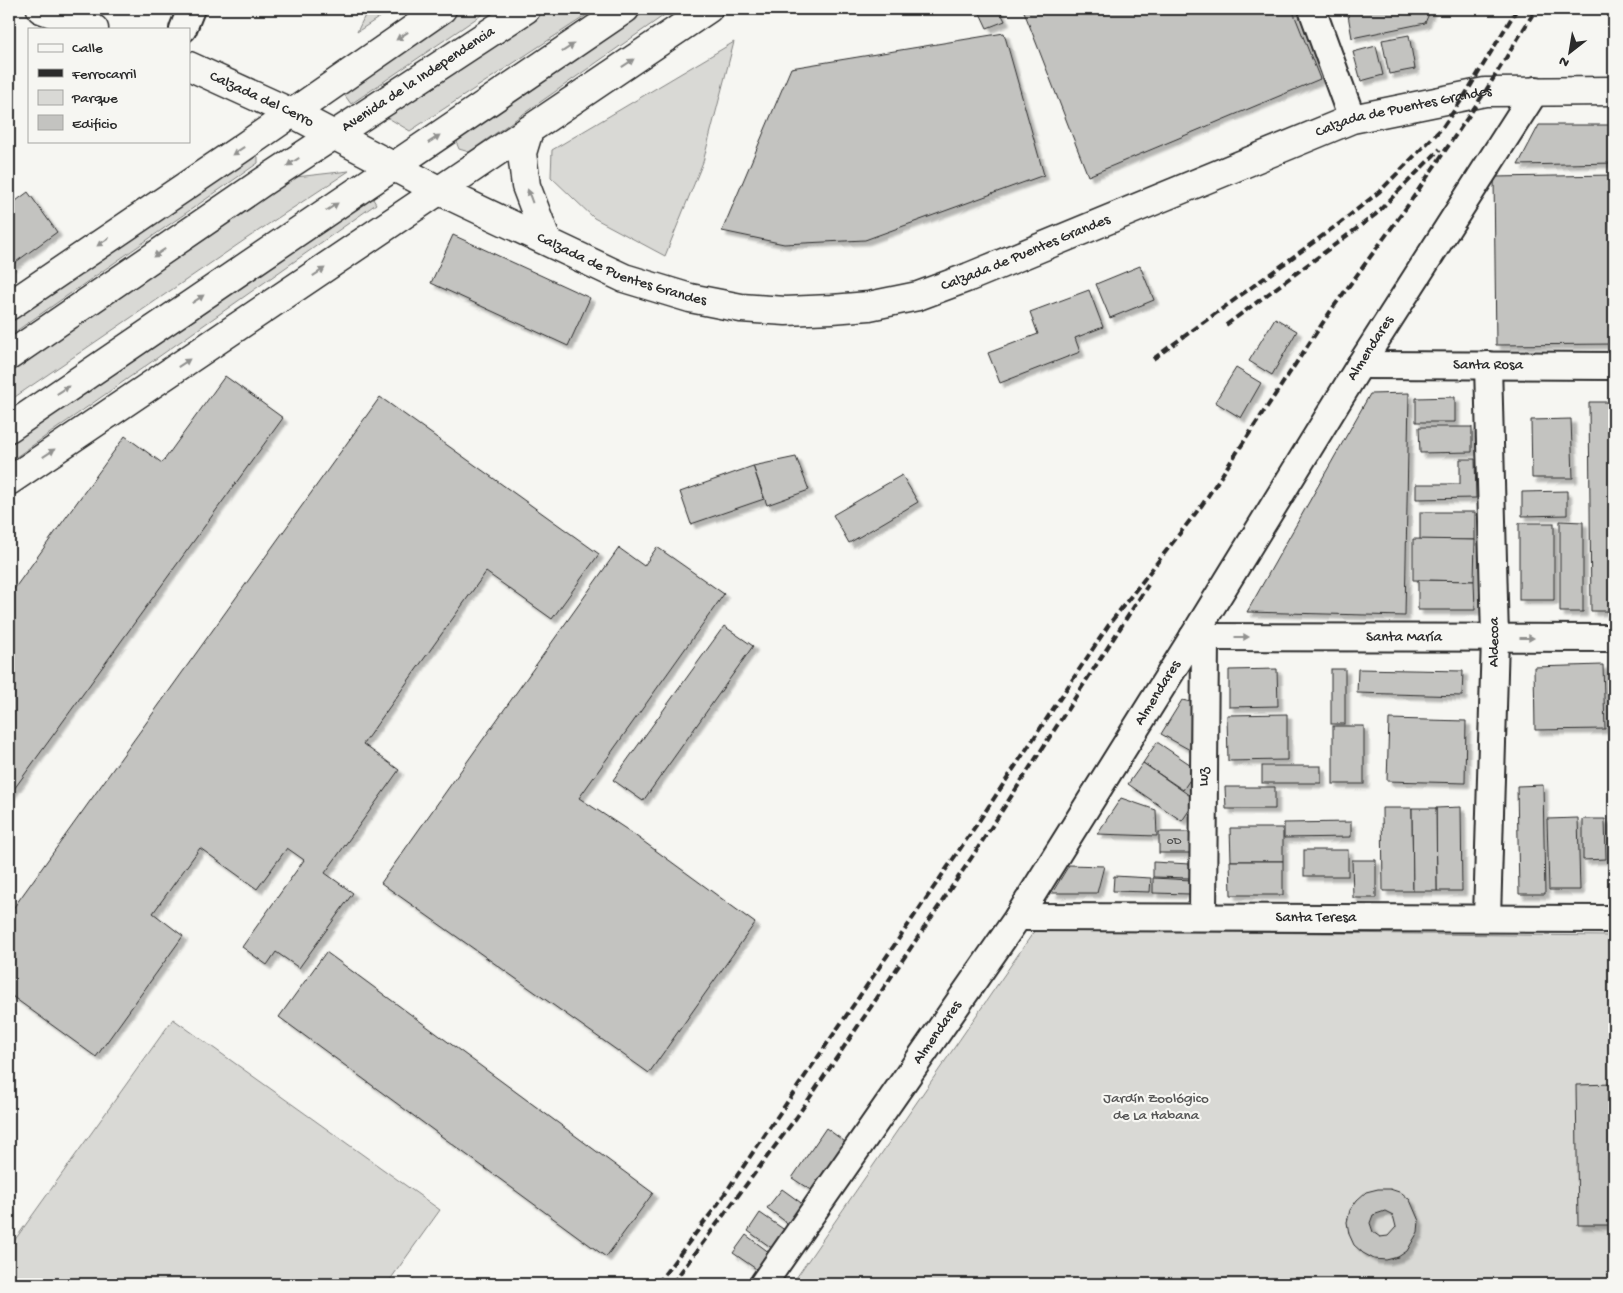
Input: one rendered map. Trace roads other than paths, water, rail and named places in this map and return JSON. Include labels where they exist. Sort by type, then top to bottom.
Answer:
[{"type":"main road","points":[[41,9],[91,28]]},
{"type":"main road","points":[[9,306],[442,9]]},
{"type":"main road","name":"Avenida de la Independencia","points":[[9,356],[334,135],[526,9]]},
{"type":"main road","points":[[9,428],[625,9]]},
{"type":"main road","points":[[9,480],[708,9]]},
{"type":"main road","name":"Calzada del Cerro","points":[[190,66],[292,113],[440,191]]},
{"type":"main road","name":"Calzada de Puentes Grandes","points":[[440,191],[624,278],[698,299],[741,308],[786,311],[869,306],[918,296],[969,277],[1352,119],[1485,92],[1536,90],[1614,91]]},
{"type":"main road","points":[[529,130],[522,153],[526,186],[547,241]]},
{"type":"street","points":[[183,28],[191,9]]},
{"type":"street","points":[[1312,9],[1352,119]]},
{"type":"street","name":"Almendares","points":[[763,1284],[1018,917],[1199,637],[1360,365],[1536,90]]},
{"type":"street","name":"Santa Rosa","points":[[1360,365],[1614,366]]},
{"type":"street","name":"Aldecoa","points":[[1487,918],[1495,638],[1488,365]]},
{"type":"street","name":"Santa María","points":[[1199,637],[1614,638]]},
{"type":"street","name":"Luz","points":[[1199,637],[1203,917]]},
{"type":"street","name":"Santa Teresa","points":[[1018,917],[1614,919]]},
{"type":"railway","points":[[1153,359],[1340,223],[1379,192],[1442,128],[1465,95],[1517,9]]},
{"type":"railway","points":[[657,1284],[715,1208],[977,824],[1110,623],[1202,505],[1332,309],[1406,208],[1485,92],[1536,9]]},
{"type":"railway","points":[[1226,325],[1375,215],[1440,149]]},
{"type":"railway","points":[[672,1284],[796,1118],[972,857],[1148,585]]},
{"type":"park label","name":"Jardín Zoológico de La Habana","points":[[1156,1108]]}]
